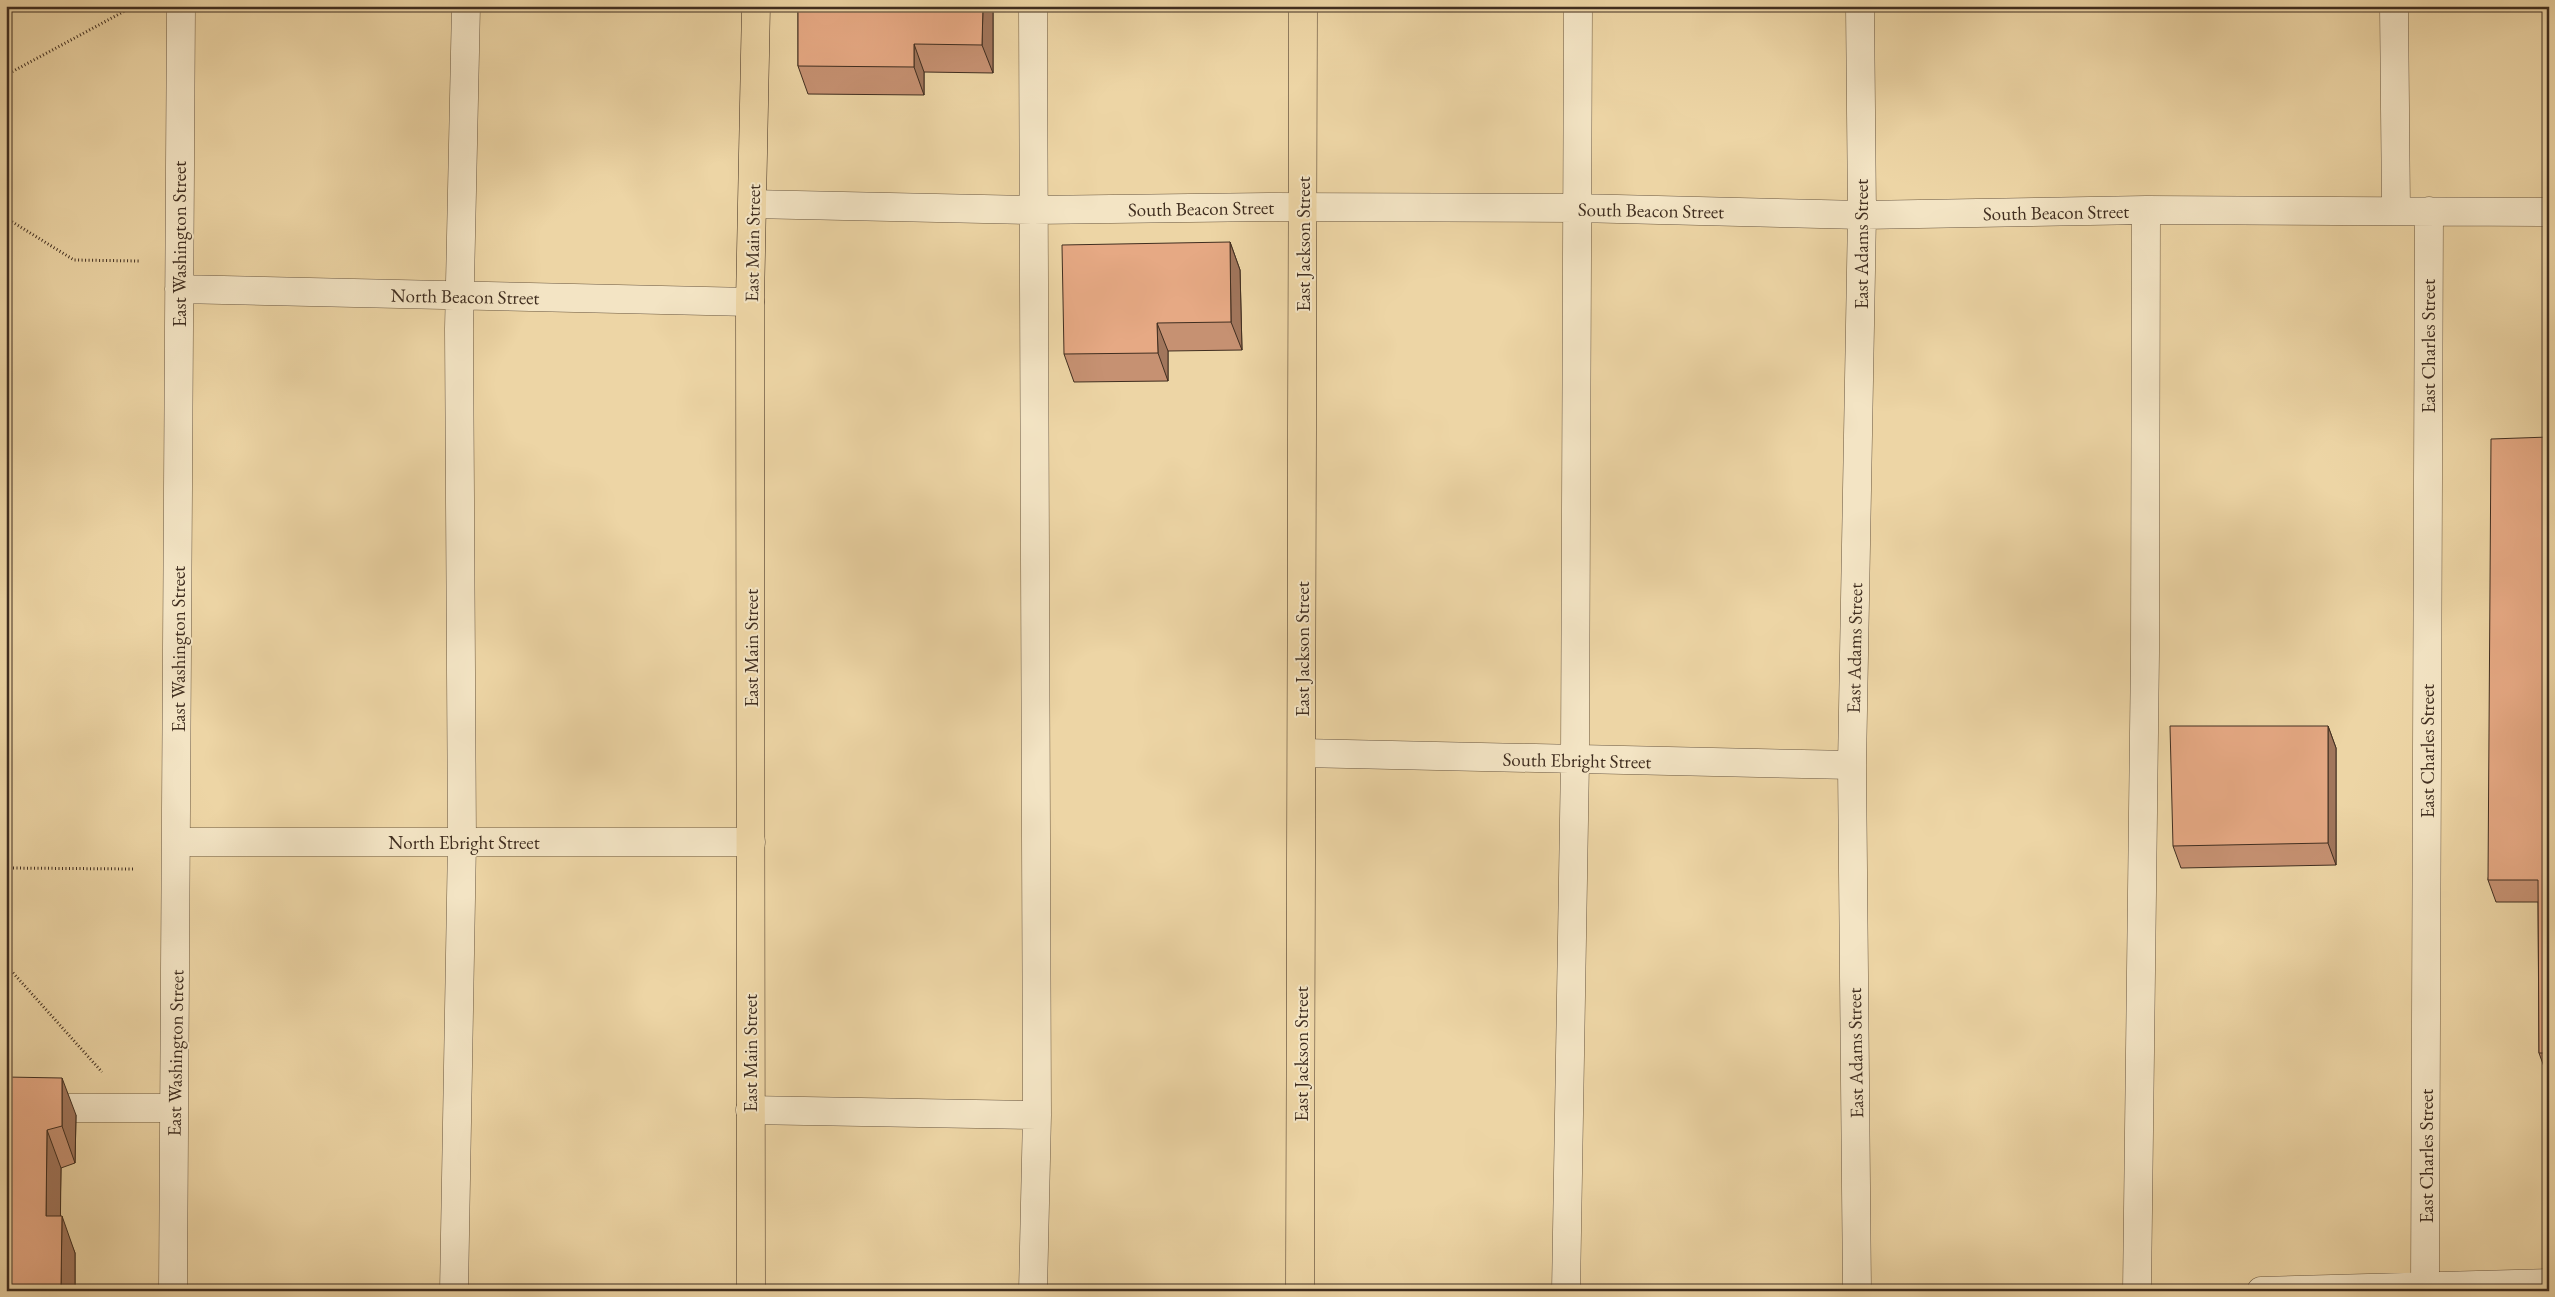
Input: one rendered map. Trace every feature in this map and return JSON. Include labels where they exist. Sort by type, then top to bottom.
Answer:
[{"type":"main road","name":"East Main Street","points":[[751,1291],[750,302],[756,6]]},
{"type":"main road","name":"East Jackson Street","points":[[1300,1291],[1303,6]]},
{"type":"street","name":"East Washington Street","points":[[173,1291],[181,6]]},
{"type":"street","points":[[454,1291],[462,842],[460,296],[466,6]]},
{"type":"street","points":[[1033,6],[1037,1115],[1033,1291]]},
{"type":"street","points":[[1566,1291],[1575,761],[1578,6]]},
{"type":"street","name":"East Adams Street","points":[[1857,1291],[1852,765],[1862,215],[1860,6]]},
{"type":"street","points":[[2394,6],[2396,210]]},
{"type":"street","name":"South Beacon Street","points":[[753,204],[1033,210],[1303,207],[1578,208],[1862,215],[2146,210],[2549,212]]},
{"type":"street","points":[[2137,1291],[2145,643],[2146,210]]},
{"type":"street","name":"East Charles Street","points":[[2425,1288],[2429,211]]},
{"type":"street","name":"North Beacon Street","points":[[179,289],[750,302]]},
{"type":"street","name":"South Ebright Street","points":[[1302,753],[1575,761],[1852,765]]},
{"type":"street","name":"North Ebright Street","points":[[177,842],[751,842]]},
{"type":"street","points":[[6,1108],[174,1108]]},
{"type":"street","points":[[750,1110],[1037,1115]]},
{"type":"street","points":[[2262,1291],[2549,1284]]},
{"type":"path","points":[[6,75],[134,6]]},
{"type":"path","points":[[6,218],[74,260],[139,261]]},
{"type":"path","points":[[6,868],[134,869]]},
{"type":"path","points":[[6,965],[134,1108]]},
{"type":"building","points":[[798,6],[983,6],[982,45],[914,44],[914,67],[798,66]]},
{"type":"building","points":[[1230,242],[1231,322],[1157,323],[1158,353],[1064,354],[1062,245]]},
{"type":"building","points":[[2549,437],[2549,1053],[2539,1053],[2538,880],[2488,880],[2491,439]]},
{"type":"building","points":[[2170,726],[2328,726],[2328,843],[2173,846]]},
{"type":"building","points":[[6,1077],[62,1078],[62,1126],[47,1130],[46,1216],[62,1216],[61,1287],[6,1287]]}]
